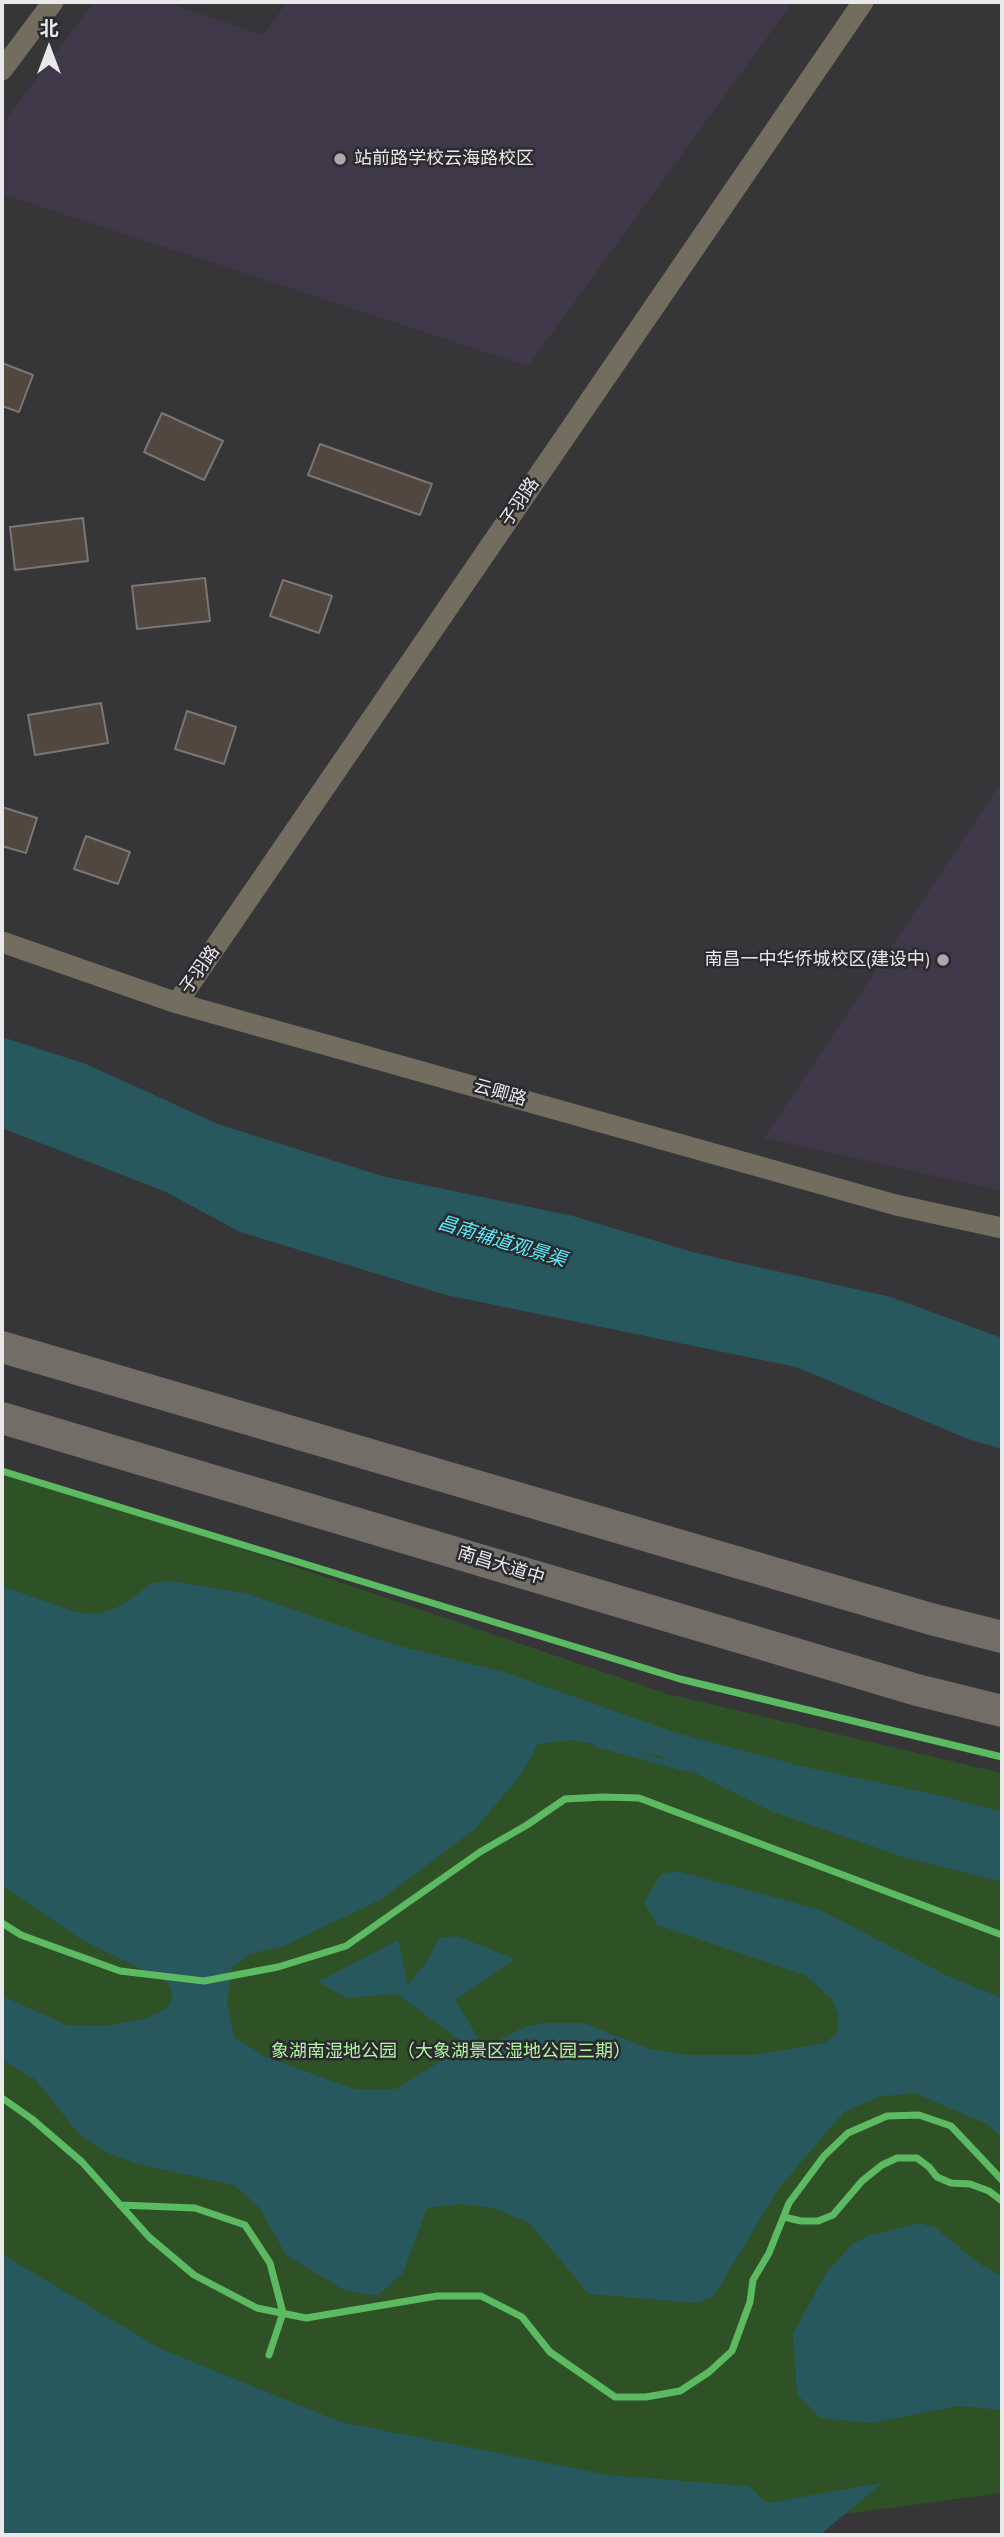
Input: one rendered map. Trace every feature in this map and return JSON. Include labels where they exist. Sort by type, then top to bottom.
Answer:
[{"type":"highway","points":[[2,1339],[82,1371]]},
{"type":"highway","points":[[2,1347],[931,1619],[1002,1637]]},
{"type":"highway","name":"南昌大道中","points":[[2,1420],[917,1690],[1002,1711]]},
{"type":"street","points":[[2,70],[53,2]]},
{"type":"street","name":"子羽路","points":[[177,1003],[863,2]]},
{"type":"street","name":"云卿路","points":[[2,942],[177,1003],[896,1205],[1002,1228]]},
{"type":"shaded area","name":"站前路学校云海路校区","points":[[94,2],[166,2],[263,35],[287,2],[789,2],[790,6],[528,366],[2,194],[2,124]]},
{"type":"shaded area","name":"南昌一中华侨城校区(建设中)","points":[[1002,781],[1002,1191],[764,1138]]},
{"type":"green space","name":"象湖南湿地公园（大象湖景区湿地公园三期）","points":[[2,1467],[668,1694],[1002,1773],[1002,2493],[770,2524],[468,2480],[2,2295]]},
{"type":"water","name":"昌南辅道观景渠","points":[[2,1037],[86,1064],[218,1124],[382,1176],[573,1216],[696,1253],[891,1297],[1002,1338],[1002,1449],[968,1439],[796,1367],[446,1295],[240,1232],[166,1192],[2,1128]]},
{"type":"water","points":[[171,1581],[246,1593],[392,1644],[504,1672],[677,1733],[805,1767],[942,1796],[1002,1812],[1002,1882],[903,1857],[771,1811],[660,1756],[572,1740],[538,1744],[521,1775],[475,1829],[382,1899],[284,1946],[249,1954],[232,1968],[227,2002],[234,2037],[264,2056],[354,2089],[396,2089],[466,2045],[397,1994],[347,1998],[318,1982],[398,1940],[408,1985],[427,1961],[439,1938],[457,1936],[515,1959],[455,2000],[485,2049],[527,2026],[546,2023],[584,2023],[650,2049],[686,2055],[756,2055],[825,2043],[838,2032],[838,2015],[832,1999],[805,1975],[657,1925],[644,1902],[661,1874],[677,1871],[818,1909],[948,1976],[1002,1998],[1002,2138],[987,2124],[915,2093],[878,2097],[844,2112],[779,2188],[712,2297],[696,2303],[589,2294],[529,2223],[493,2208],[461,2204],[427,2208],[403,2273],[377,2296],[344,2290],[286,2255],[260,2208],[234,2185],[137,2164],[106,2152],[78,2133],[36,2080],[2,2060],[2,1996],[67,2025],[102,2026],[144,2019],[168,2007],[173,1996],[167,1982],[82,1940],[2,1885],[2,1586],[76,1612],[99,1614],[120,1606],[152,1583]]},
{"type":"water","points":[[919,2223],[936,2228],[977,2262],[1002,2277],[1002,2410],[957,2406],[873,2423],[820,2418],[797,2394],[793,2334],[826,2273],[852,2244],[868,2236]]},
{"type":"water","points":[[2,2254],[161,2349],[341,2422],[608,2475],[749,2486],[767,2503],[882,2483],[820,2535],[2,2535]]},
{"type":"building","points":[[2,363],[33,375],[19,412],[2,406]]},
{"type":"building","points":[[162,413],[223,441],[204,480],[144,452]]},
{"type":"building","points":[[320,444],[432,484],[420,515],[308,475]]},
{"type":"building","points":[[83,518],[88,561],[15,570],[10,527]]},
{"type":"building","points":[[205,578],[210,621],[137,629],[132,586]]},
{"type":"building","points":[[283,580],[332,596],[319,633],[270,616]]},
{"type":"building","points":[[101,703],[108,743],[35,755],[28,715]]},
{"type":"building","points":[[187,711],[236,727],[224,764],[175,749]]},
{"type":"building","points":[[2,807],[37,818],[26,853],[2,846]]},
{"type":"building","points":[[86,836],[130,852],[118,884],[74,869]]},
{"type":"waterway","points":[[597,1744],[688,1769]]},
{"type":"cycle path","points":[[2,1471],[680,1679],[1002,1757]]},
{"type":"cycle path","points":[[2,1923],[21,1935],[120,1971],[204,1981],[278,1967],[346,1946],[480,1852],[565,1799],[603,1797],[639,1798],[1002,1935]]},
{"type":"cycle path","points":[[2,2098],[32,2119],[82,2162],[149,2237],[194,2275],[257,2308],[306,2318],[437,2296],[481,2296],[522,2317],[550,2352],[615,2397],[646,2397],[680,2391],[709,2372],[732,2351],[750,2302],[753,2280],[769,2253],[789,2203],[824,2156],[848,2133],[887,2116],[919,2115],[951,2126],[1002,2180]]},
{"type":"cycle path","points":[[784,2217],[818,2221],[833,2215],[862,2181],[882,2165],[897,2158],[917,2158],[937,2177],[951,2183],[970,2184],[989,2191],[1002,2201]]},
{"type":"cycle path","points":[[120,2205],[195,2208],[245,2225],[270,2263],[283,2313],[269,2355]]},
{"type":"place","name":"站前路学校云海路校区","points":[[340,159]]},
{"type":"place","name":"南昌一中华侨城校区(建设中)","points":[[943,960]]}]
